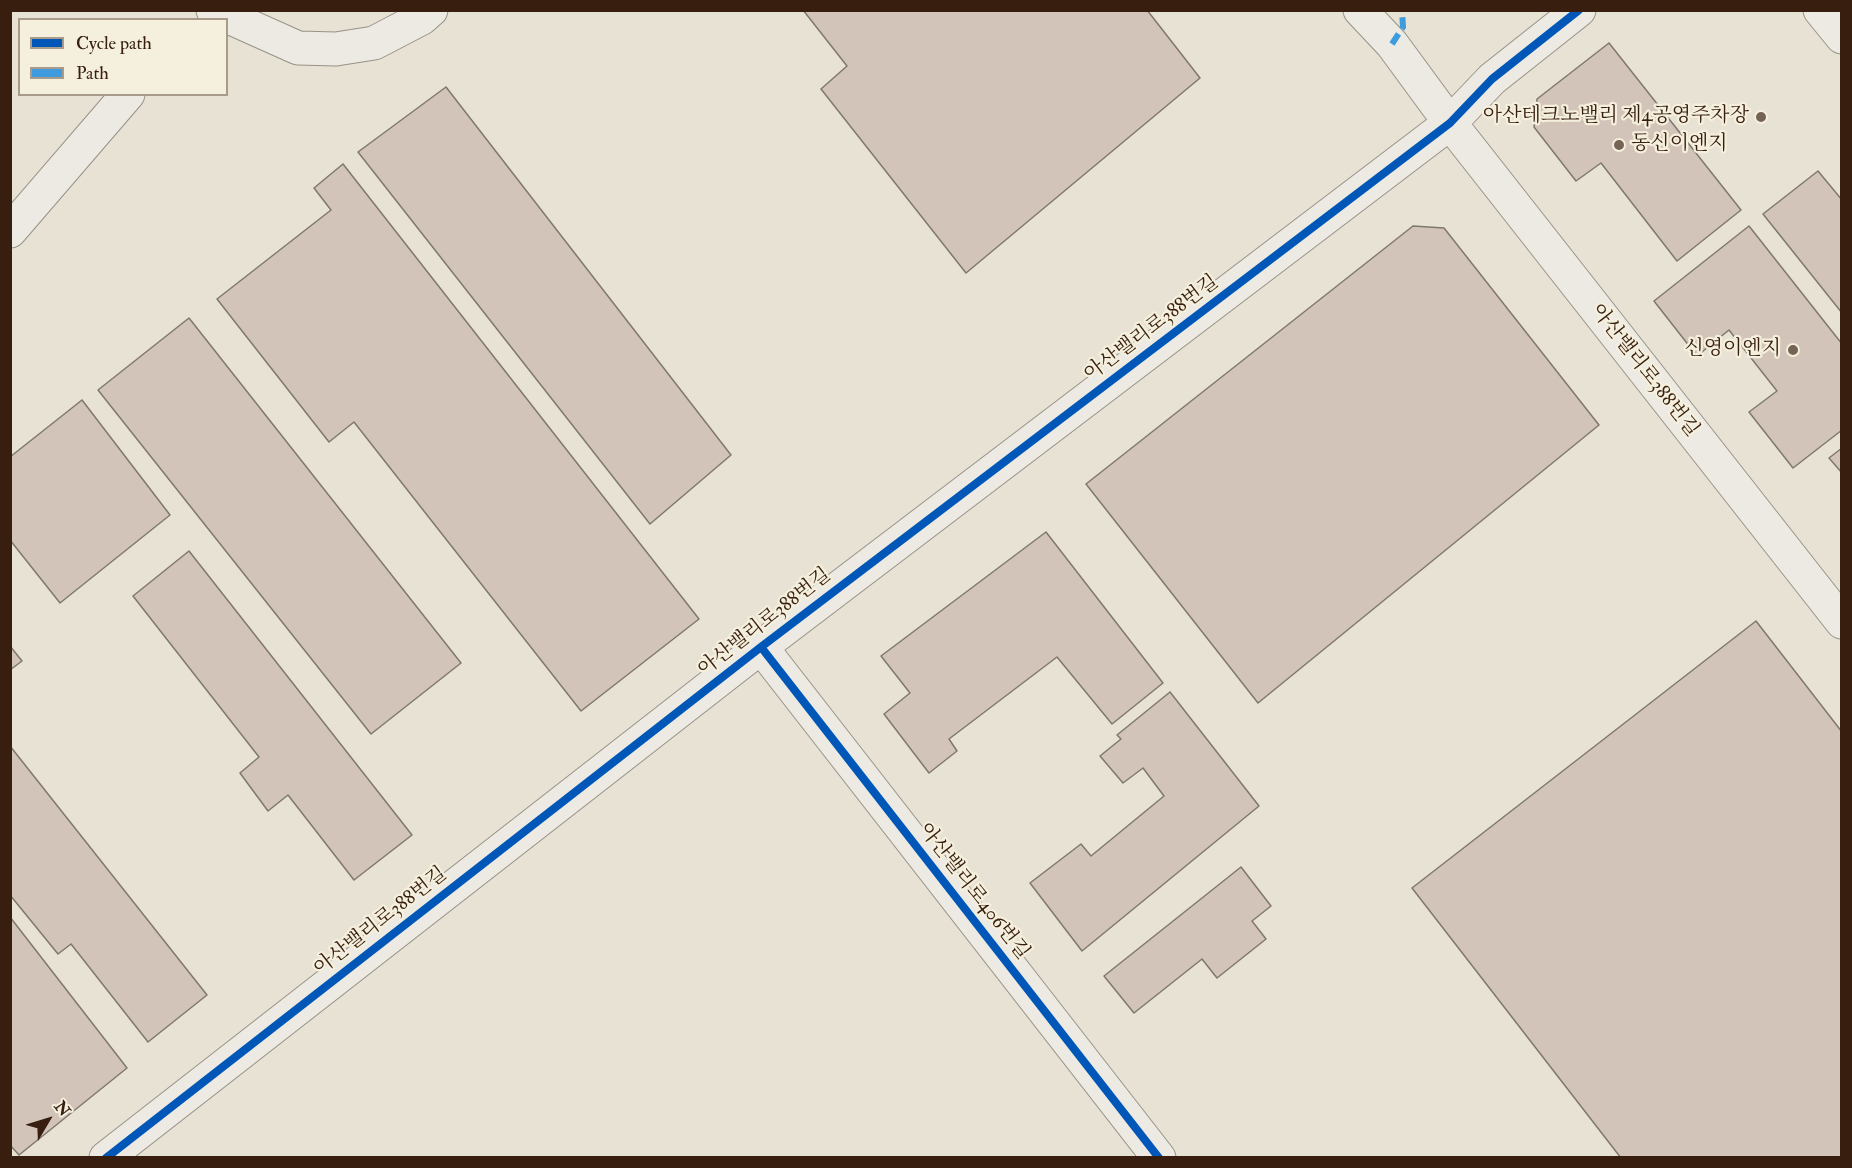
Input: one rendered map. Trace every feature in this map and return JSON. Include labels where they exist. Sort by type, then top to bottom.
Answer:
[{"type":"street","points":[[213,10],[297,48],[336,49],[374,43],[422,18],[431,10]]},
{"type":"street","points":[[1360,10],[1392,44],[1450,123],[1491,79],[1579,10]]},
{"type":"street","points":[[1820,10],[1842,37]]},
{"type":"street","points":[[10,231],[126,96]]},
{"type":"street","name":"아산밸리로388번길","points":[[106,1158],[761,647],[1450,123],[1842,622]]},
{"type":"street","name":"아산밸리로406번길","points":[[761,647],[1159,1158]]},
{"type":"building","points":[[803,10],[1147,10],[1200,78],[966,273],[821,89],[847,66]]},
{"type":"building","name":"동신이엔지","points":[[1609,43],[1741,210],[1677,261],[1601,163],[1576,181],[1534,127],[1537,99]]},
{"type":"building","points":[[446,87],[731,455],[650,524],[358,152]]},
{"type":"building","points":[[343,164],[699,619],[581,711],[354,422],[329,442],[217,299],[331,210],[314,188]]},
{"type":"building","points":[[1818,171],[1842,200],[1842,313],[1763,214]]},
{"type":"building","points":[[1413,226],[1444,228],[1599,425],[1258,703],[1086,484]]},
{"type":"building","name":"신영이엔지","points":[[1749,226],[1842,344],[1842,430],[1793,468],[1749,412],[1777,391],[1729,330],[1697,356],[1654,301]]},
{"type":"building","points":[[189,318],[461,663],[371,734],[98,390]]},
{"type":"building","points":[[82,400],[170,515],[60,603],[10,540],[10,457]]},
{"type":"building","points":[[1842,448],[1842,473],[1829,458]]},
{"type":"building","points":[[1046,532],[1163,683],[1112,724],[1057,657],[949,739],[957,751],[929,773],[884,714],[910,693],[881,656]]},
{"type":"building","points":[[189,551],[412,835],[354,880],[288,795],[268,811],[240,773],[259,757],[133,596]]},
{"type":"building","points":[[1756,621],[1842,732],[1842,1158],[1621,1158],[1412,888]]},
{"type":"building","points":[[10,646],[22,661],[10,670]]},
{"type":"building","points":[[1170,692],[1259,806],[1082,951],[1030,883],[1081,844],[1091,856],[1164,796],[1143,768],[1123,783],[1100,756],[1121,739],[1117,735]]},
{"type":"building","points":[[10,746],[207,995],[148,1042],[71,944],[58,954],[10,895]]},
{"type":"building","points":[[1241,867],[1271,906],[1252,921],[1266,939],[1217,978],[1202,959],[1134,1013],[1104,976]]},
{"type":"building","points":[[10,917],[127,1068],[19,1155],[10,1145]]},
{"type":"marked path","points":[[1392,44],[1403,27],[1402,10]]},
{"type":"cycle path","points":[[106,1158],[761,647],[1450,123],[1492,79],[1579,10]]},
{"type":"cycle path","points":[[761,647],[1159,1158]]},
{"type":"place","name":"아산테크노밸리 제4공영주차장","points":[[1761,117]]},
{"type":"place","name":"동신이엔지","points":[[1619,145]]},
{"type":"place","name":"신영이엔지","points":[[1793,350]]}]
